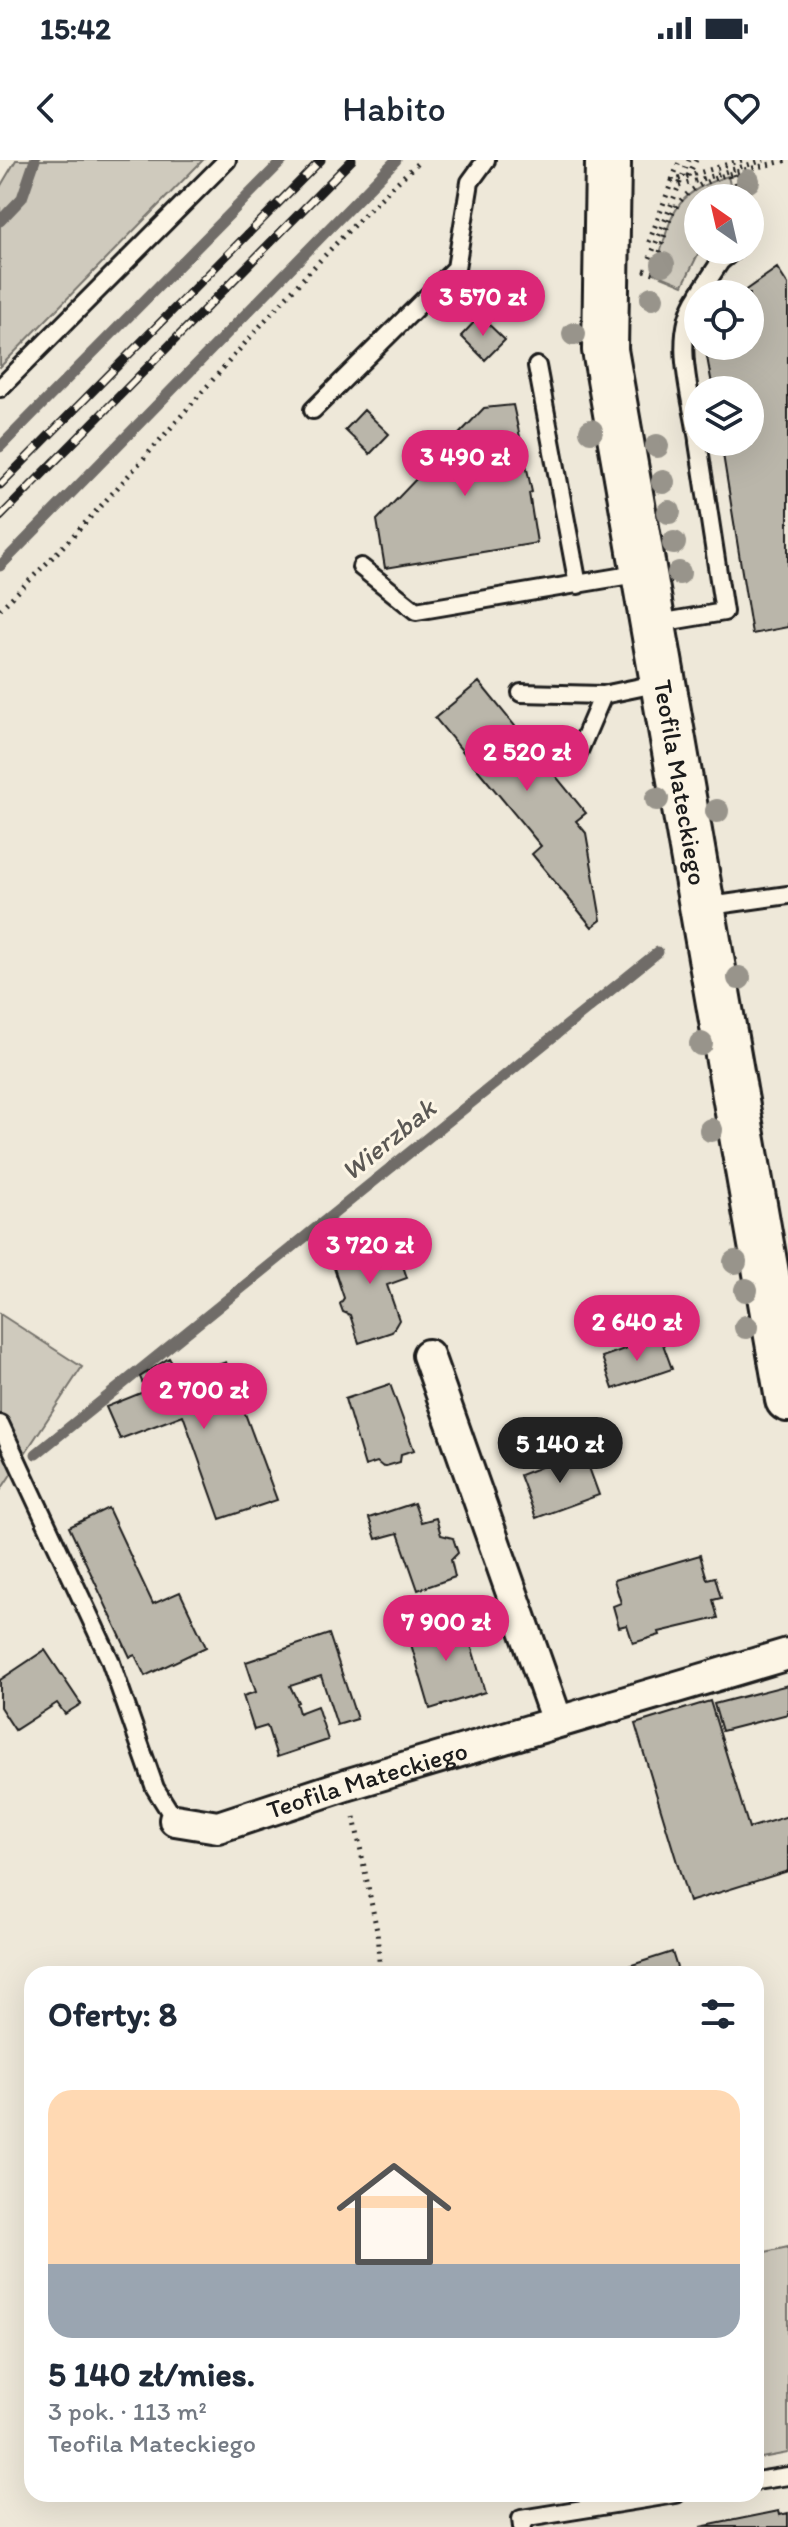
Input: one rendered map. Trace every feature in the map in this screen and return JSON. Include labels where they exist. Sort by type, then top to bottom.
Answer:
[{"type":"street","name":"Teofila Mateckiego","points":[[630,166],[605,350],[788,1399]]},
{"type":"street","points":[[428,1355],[557,1721]]},
{"type":"street","name":"Teofila Mateckiego","points":[[175,1820],[218,1827],[346,1785],[788,1654]]},
{"type":"lane","points":[[0,388],[227,160]]},
{"type":"lane","points":[[313,410],[456,268],[470,182],[486,160]]},
{"type":"lane","points":[[537,366],[578,585]]},
{"type":"lane","points":[[651,625],[724,612],[700,456]]},
{"type":"lane","points":[[361,567],[416,611],[642,573]]},
{"type":"lane","points":[[521,693],[603,695],[661,683]]},
{"type":"lane","points":[[579,751],[603,695]]},
{"type":"lane","points":[[701,907],[788,895]]},
{"type":"lane","points":[[0,1424],[110,1660],[155,1788],[175,1820]]},
{"type":"lane","points":[[764,2480],[788,2476]]},
{"type":"lane","points":[[522,2527],[521,2519],[626,2502]]},
{"type":"path","points":[[0,609],[66,546],[280,304],[421,160]]},
{"type":"path","points":[[630,166],[680,160]]},
{"type":"path","points":[[681,178],[689,160]]},
{"type":"path","points":[[689,175],[696,160]]},
{"type":"path","points":[[630,166],[640,269],[654,273],[681,199],[742,160],[750,164]]},
{"type":"path","points":[[678,186],[764,160]]},
{"type":"path","points":[[630,166],[681,178],[787,160]]},
{"type":"path","points":[[346,1785],[366,1863],[379,1966]]},
{"type":"shaded area","points":[[16,160],[203,160],[0,367],[0,187]]},
{"type":"shaded area","points":[[728,176],[730,184],[706,184]]},
{"type":"shaded area","points":[[683,200],[684,264],[693,264],[683,285],[654,273],[670,223]]},
{"type":"shaded area","points":[[0,1314],[82,1367],[0,1491]]},
{"type":"shaded area","points":[[788,2247],[788,2453],[764,2458],[764,2252]]},
{"type":"building","points":[[777,268],[788,285],[788,627],[752,634],[723,456],[764,456],[764,376],[710,376],[708,360],[764,360],[764,280],[760,280]]},
{"type":"building","points":[[480,316],[505,340],[485,360],[461,336]]},
{"type":"building","points":[[513,405],[532,492],[529,493],[537,543],[385,568],[377,520],[484,408]]},
{"type":"building","points":[[364,410],[389,434],[370,454],[345,430]]},
{"type":"building","points":[[479,682],[586,813],[576,821],[586,833],[601,920],[592,927],[532,854],[541,846],[435,718]]},
{"type":"building","points":[[393,1236],[407,1278],[387,1285],[399,1320],[392,1332],[359,1343],[350,1315],[343,1312],[340,1304],[344,1298],[330,1256]]},
{"type":"building","points":[[660,1336],[672,1369],[613,1389],[602,1357]]},
{"type":"building","points":[[169,1358],[182,1378],[226,1362],[277,1500],[220,1519],[183,1415],[120,1439],[106,1407],[146,1391],[140,1377]]},
{"type":"building","points":[[390,1384],[414,1450],[401,1454],[400,1462],[383,1467],[377,1462],[365,1466],[345,1399]]},
{"type":"building","points":[[583,1451],[599,1495],[536,1518],[520,1475]]},
{"type":"building","points":[[414,1503],[421,1522],[436,1518],[441,1535],[453,1538],[458,1553],[451,1560],[455,1577],[418,1590],[398,1533],[376,1539],[369,1518]]},
{"type":"building","points":[[108,1508],[153,1604],[180,1592],[206,1647],[145,1676],[135,1655],[130,1657],[69,1527]]},
{"type":"building","points":[[700,1555],[707,1579],[715,1577],[721,1598],[713,1600],[718,1618],[659,1632],[660,1635],[633,1643],[627,1625],[619,1627],[613,1606],[621,1603],[614,1580]]},
{"type":"building","points":[[463,1618],[485,1692],[430,1709],[408,1634]]},
{"type":"building","points":[[329,1634],[357,1719],[337,1725],[321,1676],[290,1686],[298,1702],[299,1713],[317,1706],[328,1740],[277,1757],[267,1726],[254,1730],[243,1696],[256,1692],[246,1662]]},
{"type":"building","points":[[45,1650],[81,1704],[65,1714],[57,1703],[15,1730],[0,1707],[0,1680]]},
{"type":"building","points":[[788,1685],[788,1714],[722,1731],[714,1704]]},
{"type":"building","points":[[710,1701],[749,1828],[788,1816],[788,1871],[689,1902],[635,1724]]},
{"type":"building","points":[[672,1952],[676,1966],[629,1966]]},
{"type":"building","points":[[779,2511],[780,2515],[788,2513],[788,2527],[700,2527]]},
{"type":"waterway","points":[[0,221],[22,198],[35,160]]},
{"type":"waterway","points":[[0,447],[283,160]]},
{"type":"waterway","points":[[0,566],[396,160]]},
{"type":"waterway","name":"Wierzbak","points":[[36,1454],[658,952]]},
{"type":"railway","points":[[0,485],[321,160]]},
{"type":"railway","points":[[0,517],[352,160]]}]
